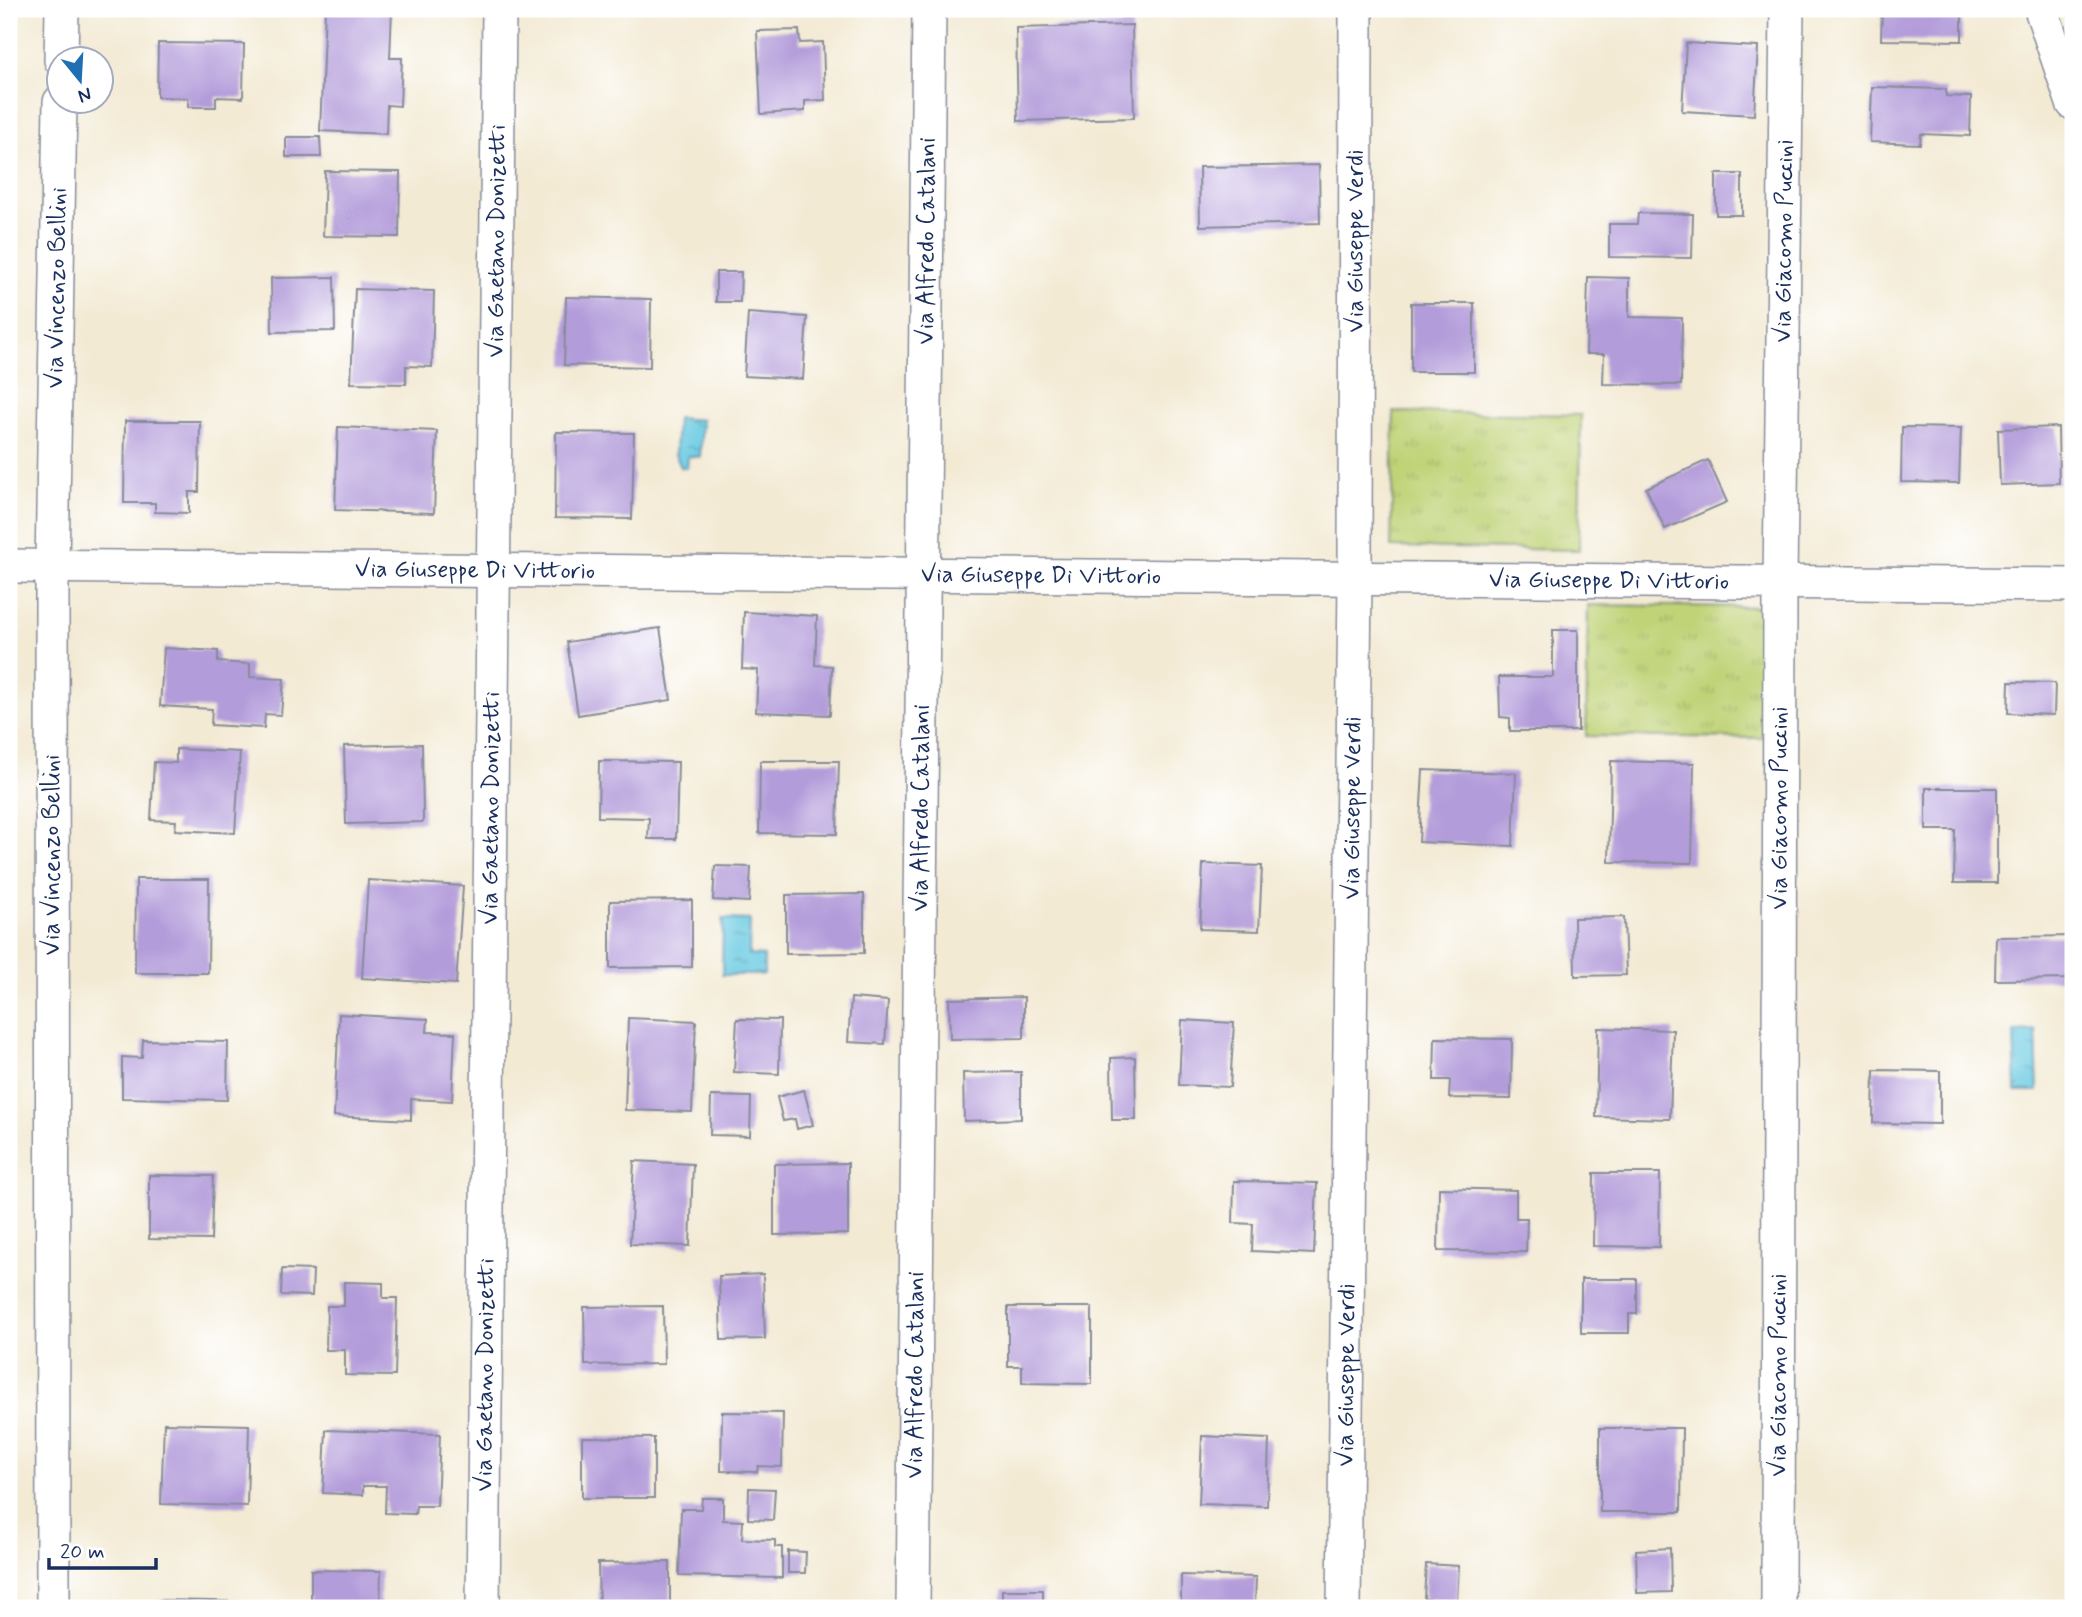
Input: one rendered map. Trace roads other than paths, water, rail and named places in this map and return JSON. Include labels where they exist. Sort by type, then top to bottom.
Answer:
[{"type":"street","points":[[61,46],[62,9]]},
{"type":"street","name":"Via Gaetano Donizetti","points":[[483,1608],[499,9]]},
{"type":"street","name":"Via Alfredo Catalani","points":[[913,1608],[929,9]]},
{"type":"street","name":"Via Giuseppe Verdi","points":[[1344,1608],[1355,578],[1356,9]]},
{"type":"street","name":"Via Giacomo Puccini","points":[[1778,1608],[1780,582],[1787,9]]},
{"type":"street","points":[[2041,9],[2073,103]]},
{"type":"street","name":"Via Vincenzo Bellini","points":[[53,1608],[52,566],[60,116]]},
{"type":"street","name":"Via Giuseppe Di Vittorio","points":[[9,566],[2073,585]]},
{"type":"water","points":[[677,418],[702,420],[700,457],[688,456],[687,468],[681,467],[675,454]]},
{"type":"water","points":[[723,919],[750,920],[749,955],[764,956],[764,975],[722,975]]},
{"type":"water","points":[[2036,1031],[2038,1091],[2016,1091],[2014,1032]]}]
